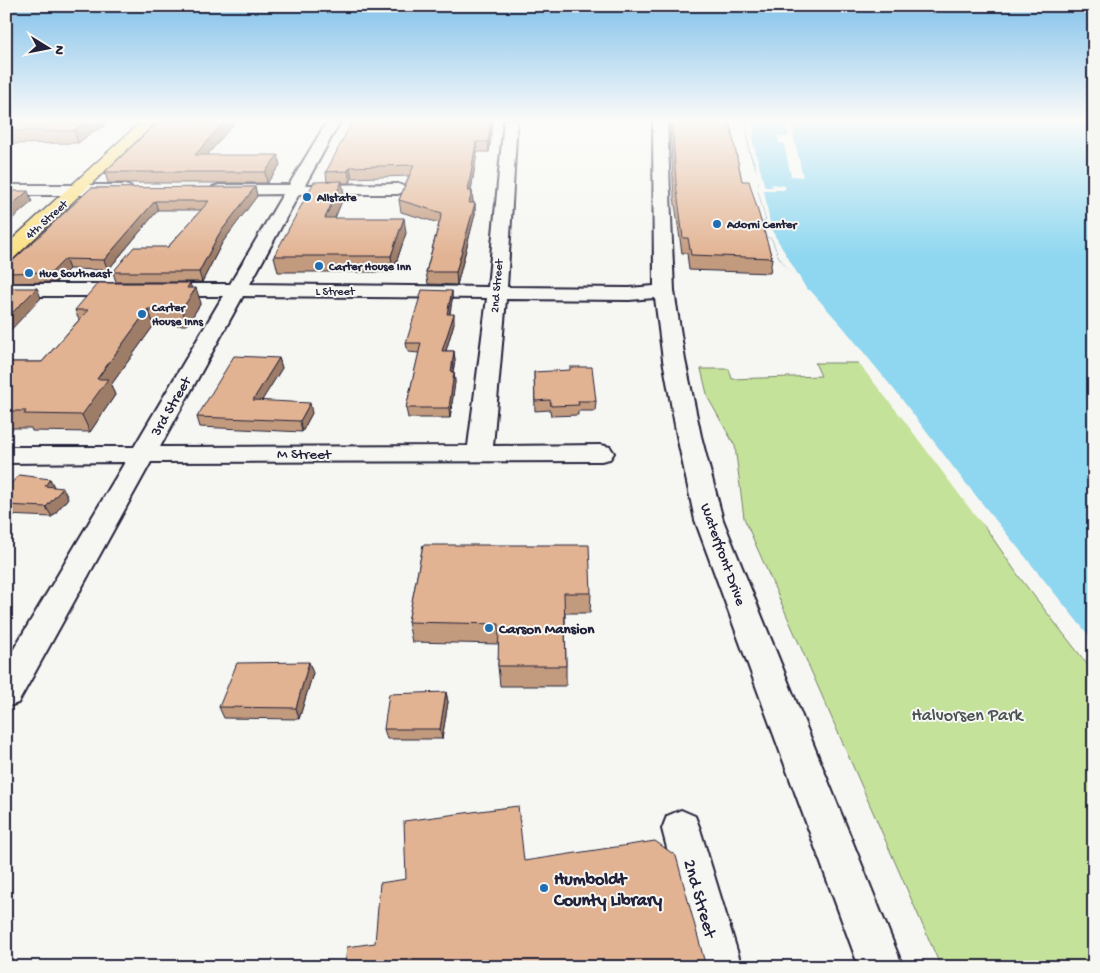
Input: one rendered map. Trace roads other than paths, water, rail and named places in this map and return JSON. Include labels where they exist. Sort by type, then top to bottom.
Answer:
[{"type":"highway","name":"4th Street","points":[[6,255],[104,165]]},
{"type":"street","name":"3rd Street","points":[[6,693],[308,165]]},
{"type":"street","name":"2nd Street","points":[[480,452],[497,293],[507,165]]},
{"type":"street","name":"Waterfront Drive","points":[[661,165],[664,291],[674,360],[689,436],[709,520],[881,967]]},
{"type":"street","points":[[6,190],[141,190]]},
{"type":"street","points":[[205,190],[398,190]]},
{"type":"street","name":"L Street","points":[[6,290],[629,294],[664,291]]},
{"type":"street","name":"M Street","points":[[6,455],[601,452]]},
{"type":"street","name":"2nd Street","points":[[681,829],[720,967]]},
{"type":"water","points":[[755,165],[1094,165],[1094,659],[779,257],[772,239],[766,236],[762,223],[766,220],[758,190],[758,175]]},
{"type":"place","name":"Allstate","points":[[307,197]]},
{"type":"place","name":"Adorni Center","points":[[717,224]]},
{"type":"place","name":"Carter House Inn","points":[[319,266]]},
{"type":"place","name":"Hue Southeast","points":[[29,273]]},
{"type":"place","name":"Carter House Inns","points":[[142,314]]},
{"type":"place","name":"Carson Mansion","points":[[489,628]]},
{"type":"place","name":"Humboldt County Library","points":[[544,888]]},
{"type":"park label","name":"Halvorsen Park","points":[[967,714]]}]
